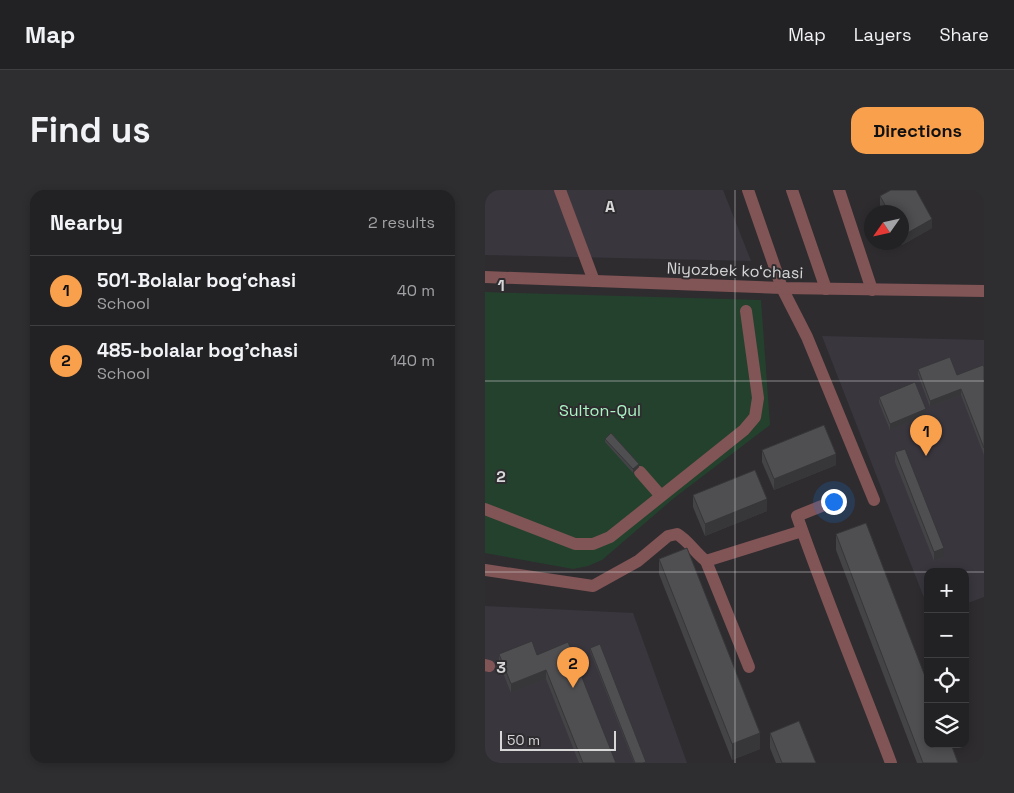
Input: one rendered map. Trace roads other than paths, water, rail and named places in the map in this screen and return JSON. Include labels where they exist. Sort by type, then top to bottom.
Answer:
[{"type":"street","points":[[559,190],[594,281]]},
{"type":"street","points":[[747,190],[783,288],[807,337],[874,500]]},
{"type":"street","points":[[792,190],[826,289]]},
{"type":"street","points":[[839,190],[872,290]]},
{"type":"street","name":"Niyozbek koʻchasi","points":[[485,278],[783,288],[984,291]]},
{"type":"street","points":[[485,509],[575,544],[585,545],[602,542],[610,537],[744,430],[755,417],[758,398],[746,311]]},
{"type":"street","points":[[640,472],[661,496]]},
{"type":"street","points":[[839,499],[797,516],[815,570],[853,662],[891,763]]},
{"type":"street","points":[[706,562],[802,531]]},
{"type":"street","points":[[485,570],[593,586],[638,561],[668,536],[677,534],[685,538],[696,554],[706,562],[749,667]]},
{"type":"place","name":"501-Bolalar bogʻchasi","points":[[926,456]]},
{"type":"place","name":"485-bolalar bog'chasi","points":[[573,688]]},
{"type":"park label","name":"Sulton-Qul","points":[[600,410]]}]
